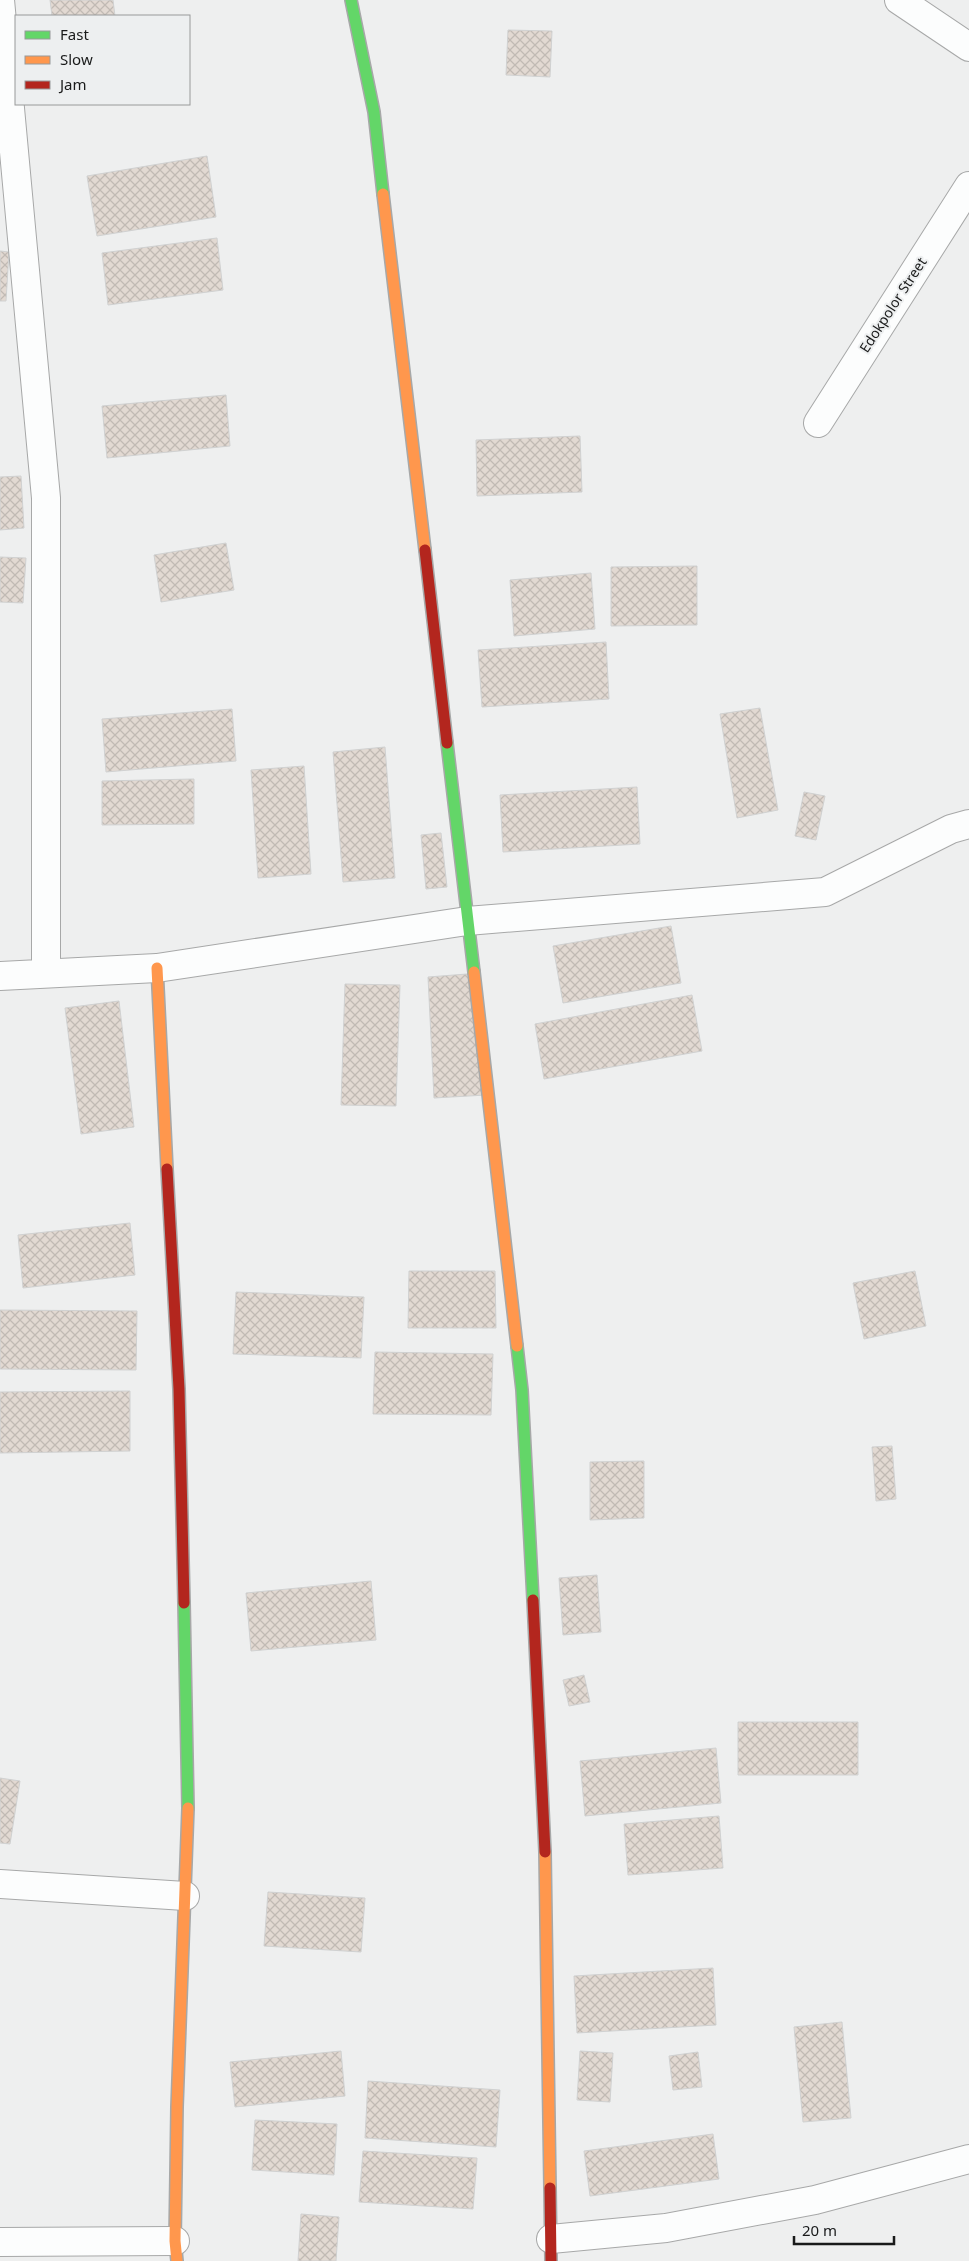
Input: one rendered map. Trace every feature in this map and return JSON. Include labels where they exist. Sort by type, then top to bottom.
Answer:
[{"type":"street","points":[[0,0],[46,498],[46,972]]},
{"type":"street","points":[[351,0],[374,112],[522,1390],[545,1841],[551,2250],[815,2200],[969,2159]]},
{"type":"street","points":[[899,0],[969,47]]},
{"type":"street","name":"Edokpolor Street","points":[[818,423],[969,186]]},
{"type":"street","points":[[0,976],[46,972],[157,968],[467,920],[824,892],[951,829],[969,824]]},
{"type":"street","points":[[0,2242],[176,2251],[178,2107],[189,1780],[179,1389],[157,968]]},
{"type":"street","points":[[0,1884],[185,1896]]},
{"type":"building","points":[[50,0],[113,0],[115,15],[52,15]]},
{"type":"building","points":[[508,30],[552,31],[550,77],[506,75]]},
{"type":"building","points":[[207,156],[216,217],[97,236],[87,176]]},
{"type":"building","points":[[217,238],[223,290],[108,305],[102,253]]},
{"type":"building","points":[[0,251],[9,252],[6,301],[0,301]]},
{"type":"building","points":[[226,395],[230,446],[107,458],[102,406]]},
{"type":"building","points":[[580,436],[582,492],[477,496],[476,440]]},
{"type":"building","points":[[21,476],[24,528],[0,530],[0,477]]},
{"type":"building","points":[[226,543],[234,590],[161,602],[154,555]]},
{"type":"building","points":[[0,557],[26,558],[23,603],[0,602]]},
{"type":"building","points":[[697,566],[697,625],[611,626],[611,567]]},
{"type":"building","points":[[591,573],[595,629],[514,636],[510,580]]},
{"type":"building","points":[[606,642],[609,699],[482,707],[478,650]]},
{"type":"building","points":[[760,708],[778,810],[737,818],[720,714]]},
{"type":"building","points":[[232,709],[236,761],[106,772],[102,719]]},
{"type":"building","points":[[385,747],[395,878],[343,882],[333,752]]},
{"type":"building","points":[[304,766],[311,874],[258,878],[251,770]]},
{"type":"building","points":[[194,779],[194,824],[102,825],[102,781]]},
{"type":"building","points":[[637,787],[640,844],[503,852],[500,795]]},
{"type":"building","points":[[804,792],[825,796],[816,840],[795,836]]},
{"type":"building","points":[[441,833],[447,887],[426,889],[421,835]]},
{"type":"building","points":[[671,926],[681,983],[563,1003],[553,946]]},
{"type":"building","points":[[480,973],[486,1095],[434,1098],[428,977]]},
{"type":"building","points":[[345,984],[400,985],[396,1106],[341,1105]]},
{"type":"building","points":[[692,995],[702,1051],[544,1079],[535,1024]]},
{"type":"building","points":[[119,1001],[134,1127],[81,1134],[65,1008]]},
{"type":"building","points":[[130,1223],[135,1275],[23,1288],[18,1235]]},
{"type":"building","points":[[409,1271],[495,1271],[496,1328],[408,1328]]},
{"type":"building","points":[[915,1271],[926,1326],[864,1339],[853,1283]]},
{"type":"building","points":[[236,1292],[364,1297],[361,1358],[233,1354]]},
{"type":"building","points":[[0,1310],[137,1311],[136,1370],[0,1369]]},
{"type":"building","points":[[375,1352],[493,1354],[491,1415],[373,1414]]},
{"type":"building","points":[[130,1391],[130,1451],[0,1453],[0,1392]]},
{"type":"building","points":[[892,1446],[896,1499],[876,1501],[872,1447]]},
{"type":"building","points":[[644,1461],[644,1518],[590,1520],[590,1462]]},
{"type":"building","points":[[597,1575],[601,1632],[563,1635],[559,1578]]},
{"type":"building","points":[[371,1581],[376,1640],[251,1651],[246,1593]]},
{"type":"building","points":[[584,1675],[590,1702],[569,1706],[563,1680]]},
{"type":"building","points":[[738,1722],[858,1722],[858,1775],[738,1775]]},
{"type":"building","points":[[716,1748],[721,1803],[585,1816],[580,1761]]},
{"type":"building","points":[[0,1778],[20,1781],[10,1844],[0,1843]]},
{"type":"building","points":[[719,1816],[723,1868],[628,1875],[624,1824]]},
{"type":"building","points":[[268,1892],[365,1898],[361,1952],[264,1946]]},
{"type":"building","points":[[713,1968],[716,2025],[577,2033],[574,1976]]},
{"type":"building","points":[[842,2022],[851,2118],[803,2122],[794,2027]]},
{"type":"building","points":[[341,2051],[345,2096],[235,2107],[230,2062]]},
{"type":"building","points":[[580,2051],[613,2053],[610,2102],[577,2100]]},
{"type":"building","points":[[698,2052],[702,2087],[673,2090],[669,2056]]},
{"type":"building","points":[[368,2081],[500,2090],[496,2147],[365,2138]]},
{"type":"building","points":[[255,2120],[337,2124],[334,2175],[252,2170]]},
{"type":"building","points":[[713,2134],[719,2179],[590,2196],[584,2151]]},
{"type":"building","points":[[363,2151],[477,2158],[473,2209],[359,2202]]},
{"type":"building","points":[[301,2214],[339,2217],[336,2261],[298,2261]]},
{"type":"traffic: fast","points":[[351,0],[374,112],[383,194]]},
{"type":"traffic: fast","points":[[447,743],[474,972]]},
{"type":"traffic: fast","points":[[517,1346],[522,1390],[533,1600]]},
{"type":"traffic: fast","points":[[184,1603],[188,1808]]},
{"type":"traffic: slow","points":[[383,194],[425,550]]},
{"type":"traffic: slow","points":[[157,968],[167,1169]]},
{"type":"traffic: slow","points":[[474,972],[517,1346]]},
{"type":"traffic: slow","points":[[177,2261],[175,2241],[177,2107],[188,1808]]},
{"type":"traffic: slow","points":[[545,1852],[550,2188]]},
{"type":"traffic: jam","points":[[425,550],[447,743]]},
{"type":"traffic: jam","points":[[167,1169],[179,1389],[184,1603]]},
{"type":"traffic: jam","points":[[533,1600],[545,1852]]},
{"type":"traffic: jam","points":[[550,2188],[551,2261]]}]
